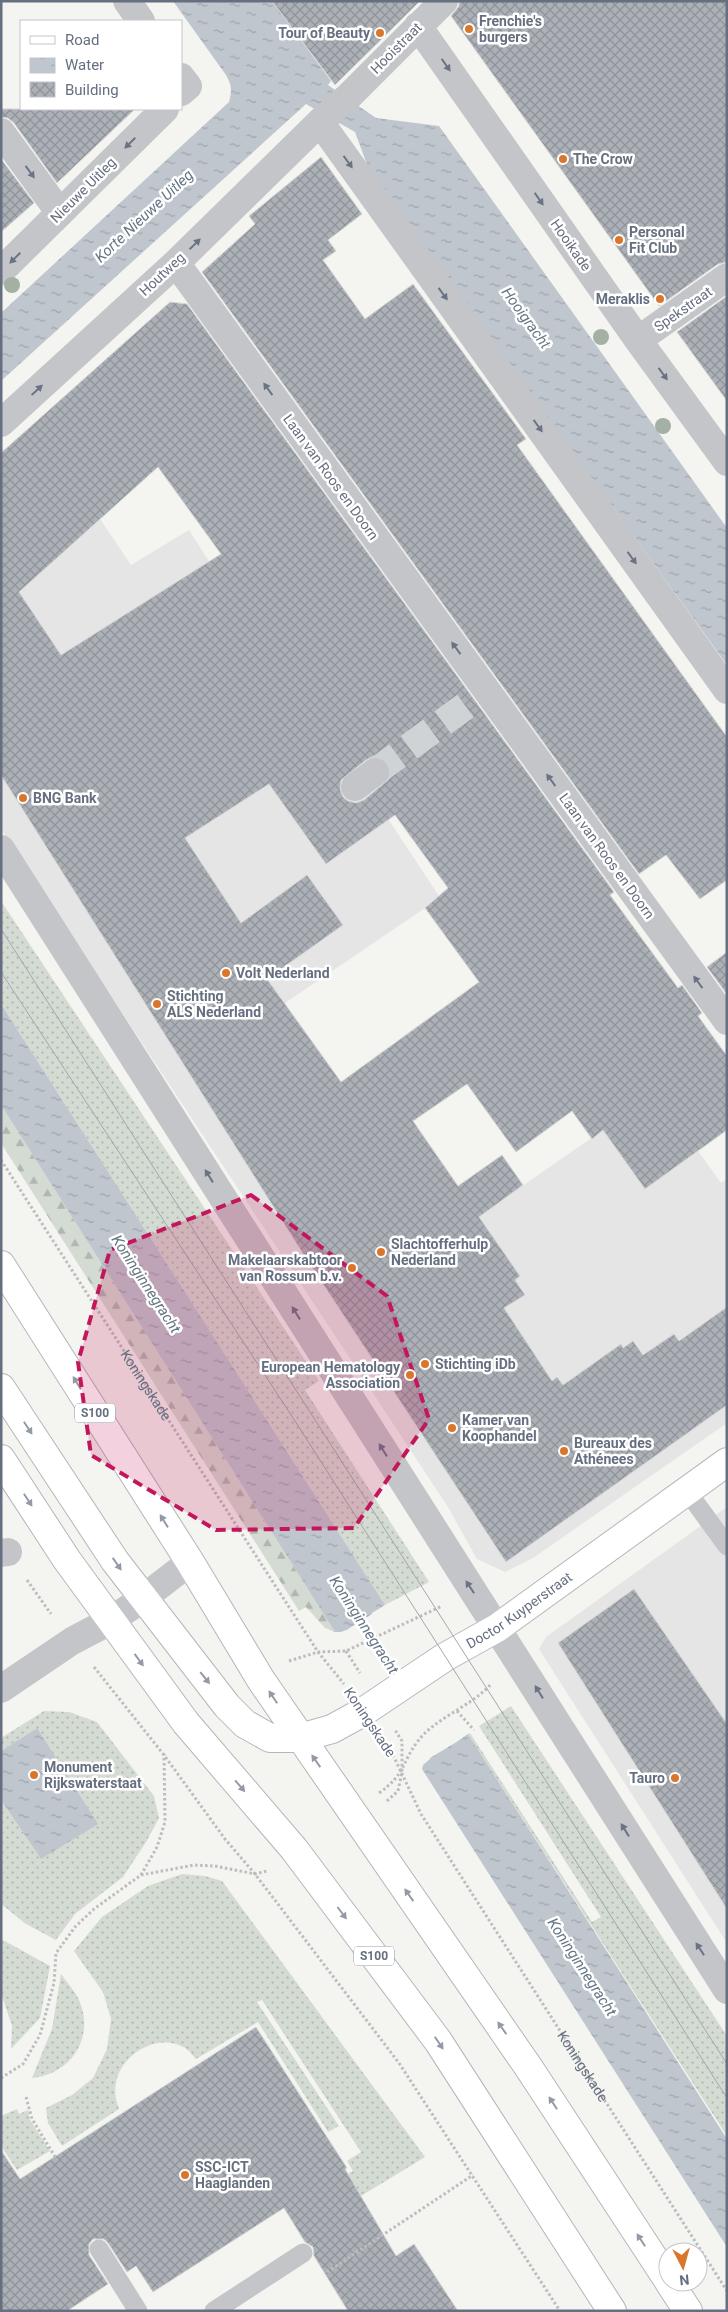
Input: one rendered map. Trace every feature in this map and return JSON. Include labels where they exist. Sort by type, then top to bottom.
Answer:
[{"type":"main road","name":"S100","points":[[1,1265],[190,1562],[261,1680],[529,2068],[658,2266]]},
{"type":"main road","name":"Doctor Kuyperstraat","points":[[1,1388],[142,1599],[227,1706],[246,1724],[270,1738],[300,1738],[332,1728],[363,1712],[413,1678],[498,1628],[727,1462]]},
{"type":"main road","name":"S100","points":[[1,1459],[110,1620],[186,1723],[294,1849],[438,2041],[612,2311]]},
{"type":"main road","name":"S100","points":[[675,2292],[688,2311]]},
{"type":"street","points":[[127,1],[141,20]]},
{"type":"street","name":"Hooistraat","points":[[321,120],[349,96],[444,1]]},
{"type":"street","name":"Hooikade","points":[[418,26],[638,340],[727,462]]},
{"type":"street","points":[[182,78],[188,86],[182,91]]},
{"type":"street","name":"Nieuwe Uitleg","points":[[1,271],[164,110]]},
{"type":"street","points":[[321,120],[727,690]]},
{"type":"street","name":"Houtweg","points":[[1,423],[176,262],[321,120]]},
{"type":"street","points":[[1,132],[60,213]]},
{"type":"street","name":"Laan van Roos en Doorn","points":[[176,262],[479,697],[727,1021]]},
{"type":"street","name":"Spekstraat","points":[[638,340],[727,277]]},
{"type":"street","points":[[1,849],[516,1656],[650,1872],[727,1990]]},
{"type":"street","points":[[1,1689],[72,1641],[110,1620],[142,1599],[190,1562]]},
{"type":"lane","points":[[687,1491],[727,1546]]},
{"type":"lane","points":[[99,2249],[138,2311]]},
{"type":"lane","points":[[214,2311],[303,2253]]},
{"type":"path","name":"Koningskade","points":[[1,1160],[318,1652],[337,1674],[402,1772],[421,1814],[727,2291]]},
{"type":"path","points":[[5,1553],[72,1641],[164,1754],[225,1839],[255,1874],[399,2063],[560,2311]]},
{"type":"path","points":[[318,1652],[346,1651],[384,1632]]},
{"type":"path","points":[[402,1772],[418,1740],[487,1689],[516,1656]]},
{"type":"path","points":[[457,1711],[474,1730]]},
{"type":"path","points":[[1,2078],[23,2064],[40,2035],[54,1983],[56,1953],[75,1928],[94,1909],[141,1875],[157,1847],[165,1822],[164,1754]]},
{"type":"path","points":[[141,1875],[194,1865],[215,1866],[255,1874]]},
{"type":"path","points":[[26,2097],[32,2119],[57,2160]]},
{"type":"path","points":[[326,2273],[473,2175]]},
{"type":"highlighted area","points":[[251,1195],[387,1296],[429,1419],[354,1528],[216,1530],[91,1455],[78,1362],[110,1250]]},
{"type":"shaded area","points":[[1,447],[81,536],[100,519],[131,565],[189,530],[246,619],[347,757],[439,896],[425,908],[285,1003],[341,1082],[479,1216],[603,1130],[645,1189],[698,1151],[721,1183],[727,1179],[727,1423],[533,1558],[505,1572],[477,1559],[448,1507],[1,829]]},
{"type":"shaded area","points":[[727,1507],[727,1943],[539,1649],[546,1637]]},
{"type":"green space","points":[[1,901],[319,1381],[305,1390],[429,1582],[385,1605],[1,1004]]},
{"type":"green space","points":[[1,1105],[335,1632],[325,1628],[306,1607],[299,1611],[1,1143]]},
{"type":"green space","points":[[511,1706],[727,2036],[727,2136],[468,1734],[470,1733],[592,1922],[601,1917],[479,1726]]},
{"type":"green space","points":[[44,1711],[69,1712],[97,1722],[154,1796],[159,1818],[123,1877],[75,1914],[56,1940],[26,1924],[1,1904],[1,1800],[41,1859],[37,1728],[1,1751],[1,1738]]},
{"type":"green space","points":[[182,1874],[205,1876],[222,1881],[425,2157],[302,2232],[285,2207],[353,2171],[347,2161],[361,2152],[262,2000],[257,2002],[339,2126],[328,2132],[258,2022],[196,2059],[186,2049],[174,2044],[153,2044],[142,2049],[125,2063],[119,2073],[115,2090],[119,2109],[62,2146],[48,2123],[46,2108],[72,2095],[93,2078],[107,2049],[111,2019],[103,1992],[74,1951],[102,1917],[148,1886]]},
{"type":"green space","points":[[1,1939],[50,1966],[40,2018],[11,2049],[12,2026],[1,1993]]},
{"type":"green space","points":[[61,1974],[77,1996],[82,2010],[84,2024],[82,2038],[70,2060],[59,2069],[47,2075],[32,2078],[52,2029]]},
{"type":"green space","points":[[17,2109],[19,2114],[28,2110],[30,2120],[50,2151],[17,2170],[1,2146],[1,2116]]},
{"type":"water","points":[[173,1],[272,1],[331,81],[328,85],[376,118],[439,126],[727,528],[727,665],[369,170],[355,132],[306,104],[1,381],[1,313],[229,102],[231,88],[226,75]]},
{"type":"water","name":"Koninginnegracht","points":[[1,1004],[385,1605],[372,1613],[372,1616],[452,1742],[455,1743],[468,1734],[727,2139],[727,2247],[422,1769],[423,1765],[430,1759],[430,1756],[349,1629],[335,1632],[1,1105]]},
{"type":"water","name":"Monument Rijkswaterstaat","points":[[37,1728],[98,1824],[41,1859],[1,1800],[1,1751]]},
{"type":"pier","points":[[372,1614],[455,1743],[430,1758],[348,1629]]},
{"type":"building","points":[[272,1],[420,1],[335,85]]},
{"type":"building","points":[[459,1],[727,1],[727,262],[718,264],[659,306],[451,16],[459,6]]},
{"type":"building","points":[[1,109],[134,110],[57,183],[14,123],[8,118],[1,117]]},
{"type":"building","points":[[321,157],[362,214],[328,240],[336,251],[323,260],[365,319],[413,284],[526,439],[517,445],[727,737],[727,880],[700,899],[666,855],[639,874],[202,272],[255,224],[249,216]]},
{"type":"building","points":[[1,159],[34,203],[1,232]]},
{"type":"building","points":[[727,296],[727,401],[677,332]]},
{"type":"building","points":[[170,302],[187,304],[614,892],[610,895],[678,988],[682,985],[702,1013],[698,1016],[727,1056],[727,1130],[645,1189],[603,1130],[592,1139],[572,1111],[516,1152],[467,1084],[413,1121],[458,1186],[502,1155],[523,1185],[479,1217],[520,1276],[515,1280],[525,1295],[504,1308],[552,1381],[557,1377],[563,1385],[621,1344],[623,1348],[633,1341],[643,1355],[674,1334],[679,1341],[727,1307],[727,1405],[506,1562],[302,1252],[1,775],[1,453]],"holes":[[[158,467],[221,554],[61,655],[19,592]],[[374,756],[382,758],[388,763],[391,771],[389,779],[364,800],[356,803],[348,801],[343,797],[340,789],[341,780]],[[269,784],[326,864],[395,815],[448,888],[425,908],[479,982],[341,1082],[267,979],[343,925],[307,875],[241,923],[185,838]]]},
{"type":"building","points":[[727,952],[727,993],[726,993],[707,967]]},
{"type":"building","points":[[634,1589],[727,1724],[727,1909],[558,1643]]},
{"type":"building","name":"SSC-ICT Haaglanden","points":[[256,2027],[347,2168],[345,2169],[396,2256],[414,2244],[458,2311],[348,2311],[314,2256],[313,2247],[305,2242],[284,2208],[153,2292],[136,2266],[127,2272],[104,2239],[93,2239],[89,2244],[89,2255],[108,2284],[67,2311],[1,2311],[1,2150],[20,2179]]},
{"type":"tunnel","points":[[375,772],[471,702]]},
{"type":"tram line","points":[[1,929],[727,2064]]},
{"type":"tram line","points":[[1,972],[295,1421],[727,2098]]},
{"type":"place","name":"Frenchie's burgers","points":[[469,29]]},
{"type":"place","name":"Tour of Beauty","points":[[380,33]]},
{"type":"place","name":"The Crow","points":[[563,159]]},
{"type":"place","name":"Personal Fit Club","points":[[619,240]]},
{"type":"place","name":"Meraklis","points":[[660,299]]},
{"type":"place","name":"BNG Bank","points":[[23,798]]},
{"type":"place","name":"Volt Nederland","points":[[226,973]]},
{"type":"place","name":"Stichting ALS Nederland","points":[[157,1004]]},
{"type":"place","name":"Slachtofferhulp Nederland","points":[[381,1252]]},
{"type":"place","name":"Makelaarskabtoor van Rossum b.v.","points":[[352,1268]]},
{"type":"place","name":"Stichting iDb","points":[[425,1364]]},
{"type":"place","name":"European Hematology Association","points":[[410,1375]]},
{"type":"place","name":"Kamer van Koophandel","points":[[452,1428]]},
{"type":"place","name":"Bureaux des Athénees","points":[[564,1451]]},
{"type":"place","name":"Monument Rijkswaterstaat","points":[[34,1775]]},
{"type":"place","name":"Tauro","points":[[675,1778]]},
{"type":"place","name":"SSC-ICT Haaglanden","points":[[185,2175]]},
{"type":"water label","name":"Korte Nieuwe Uitleg","points":[[144,216]]},
{"type":"water label","name":"Hooigracht","points":[[526,318]]}]
